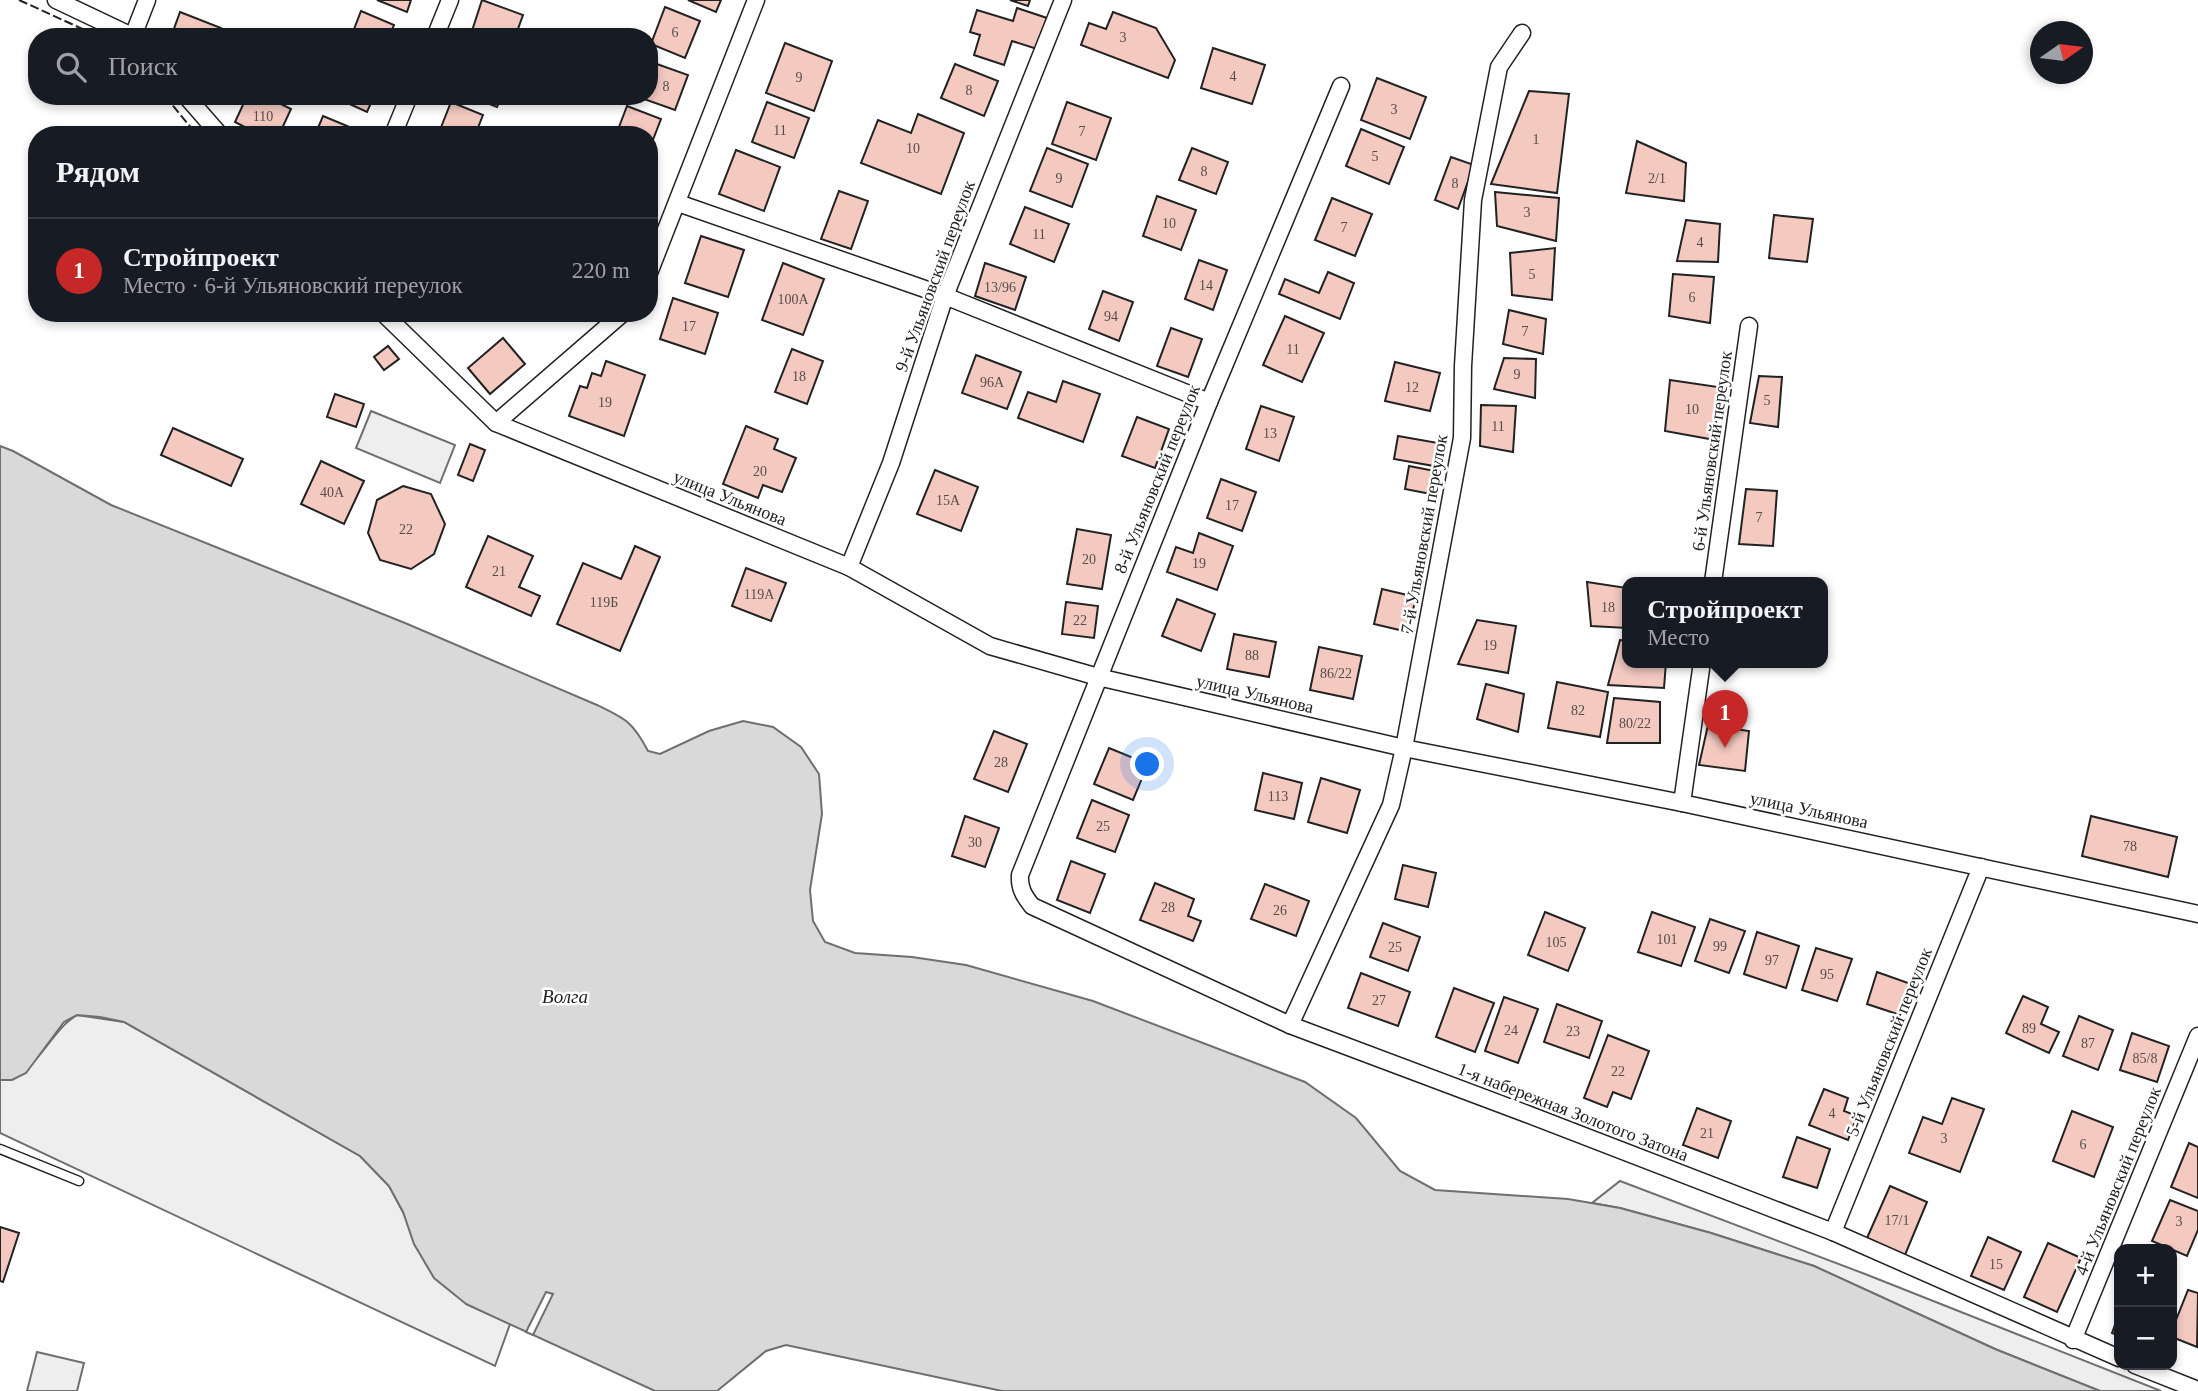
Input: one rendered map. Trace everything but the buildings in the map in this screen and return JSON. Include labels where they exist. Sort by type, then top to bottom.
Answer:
[{"type":"street","points":[[56,0],[116,28]]},
{"type":"street","points":[[136,28],[147,0]]},
{"type":"street","points":[[439,28],[450,0]]},
{"type":"street","points":[[658,252],[756,0]]},
{"type":"street","name":"9-й Ульяновский переулок","points":[[849,567],[891,463],[945,296],[1063,0]]},
{"type":"street","name":"7-й Ульяновский переулок","points":[[1290,1025],[1391,805],[1462,438],[1463,366],[1473,200],[1499,67],[1522,33]]},
{"type":"street","name":"8-й Ульяновский переулок","points":[[1022,890],[1020,875],[1098,677],[1341,86]]},
{"type":"street","points":[[194,105],[212,126]]},
{"type":"street","points":[[397,126],[406,105]]},
{"type":"street","points":[[678,203],[945,296],[1209,402]]},
{"type":"street","name":"улица Ульянова","points":[[392,322],[496,423],[849,567],[990,646],[1098,677],[1404,748],[1682,803],[2198,914]]},
{"type":"street","points":[[496,423],[613,322]]},
{"type":"street","name":"6-й Ульяновский переулок","points":[[1714,577],[1749,326]]},
{"type":"street","points":[[1682,803],[1701,668]]},
{"type":"street","name":"5-й Ульяновский переулок","points":[[1833,1232],[1981,867]]},
{"type":"street","name":"1-я набережная Золотого Затона","points":[[1022,890],[1032,906],[1290,1025],[1833,1232],[2114,1357]]},
{"type":"street","name":"4-й Ульяновский переулок","points":[[2073,1340],[2198,1036]]},
{"type":"street","points":[[2148,1370],[2198,1390]]},
{"type":"lane","points":[[0,1149],[79,1181]]},
{"type":"shaded area","points":[[371,411],[455,445],[440,483],[356,448]]},
{"type":"shaded area","points":[[77,1015],[124,1022],[360,1156],[389,1186],[403,1212],[466,1304],[510,1324],[495,1366],[0,1133],[0,1080],[12,1077],[33,1063],[67,1022]]},
{"type":"shaded area","points":[[1620,1181],[2161,1391],[2100,1391],[1995,1349],[1814,1266],[1711,1233],[1592,1203]]},
{"type":"shaded area","points":[[37,1352],[84,1363],[77,1391],[27,1391]]},
{"type":"water","name":"Волга","points":[[0,446],[111,505],[405,623],[597,705],[628,722],[648,751],[660,754],[709,731],[743,721],[773,727],[801,747],[819,774],[822,814],[810,890],[813,921],[825,942],[855,953],[912,957],[966,965],[1093,1001],[1305,1082],[1356,1118],[1400,1171],[1435,1190],[1568,1199],[1620,1208],[1711,1233],[1814,1266],[1995,1349],[2100,1391],[1002,1391],[786,1345],[766,1351],[717,1391],[655,1391],[466,1304],[434,1278],[414,1244],[403,1212],[389,1186],[360,1156],[124,1022],[77,1015],[64,1022],[26,1073],[12,1080],[0,1080]]},
{"type":"pier","points":[[546,1292],[553,1294],[533,1335],[526,1332]]},
{"type":"fence","points":[[19,0],[80,28]]},
{"type":"fence","points":[[172,105],[190,126]]},
{"type":"place","name":"Стройпроект","points":[[1725,748]]}]
